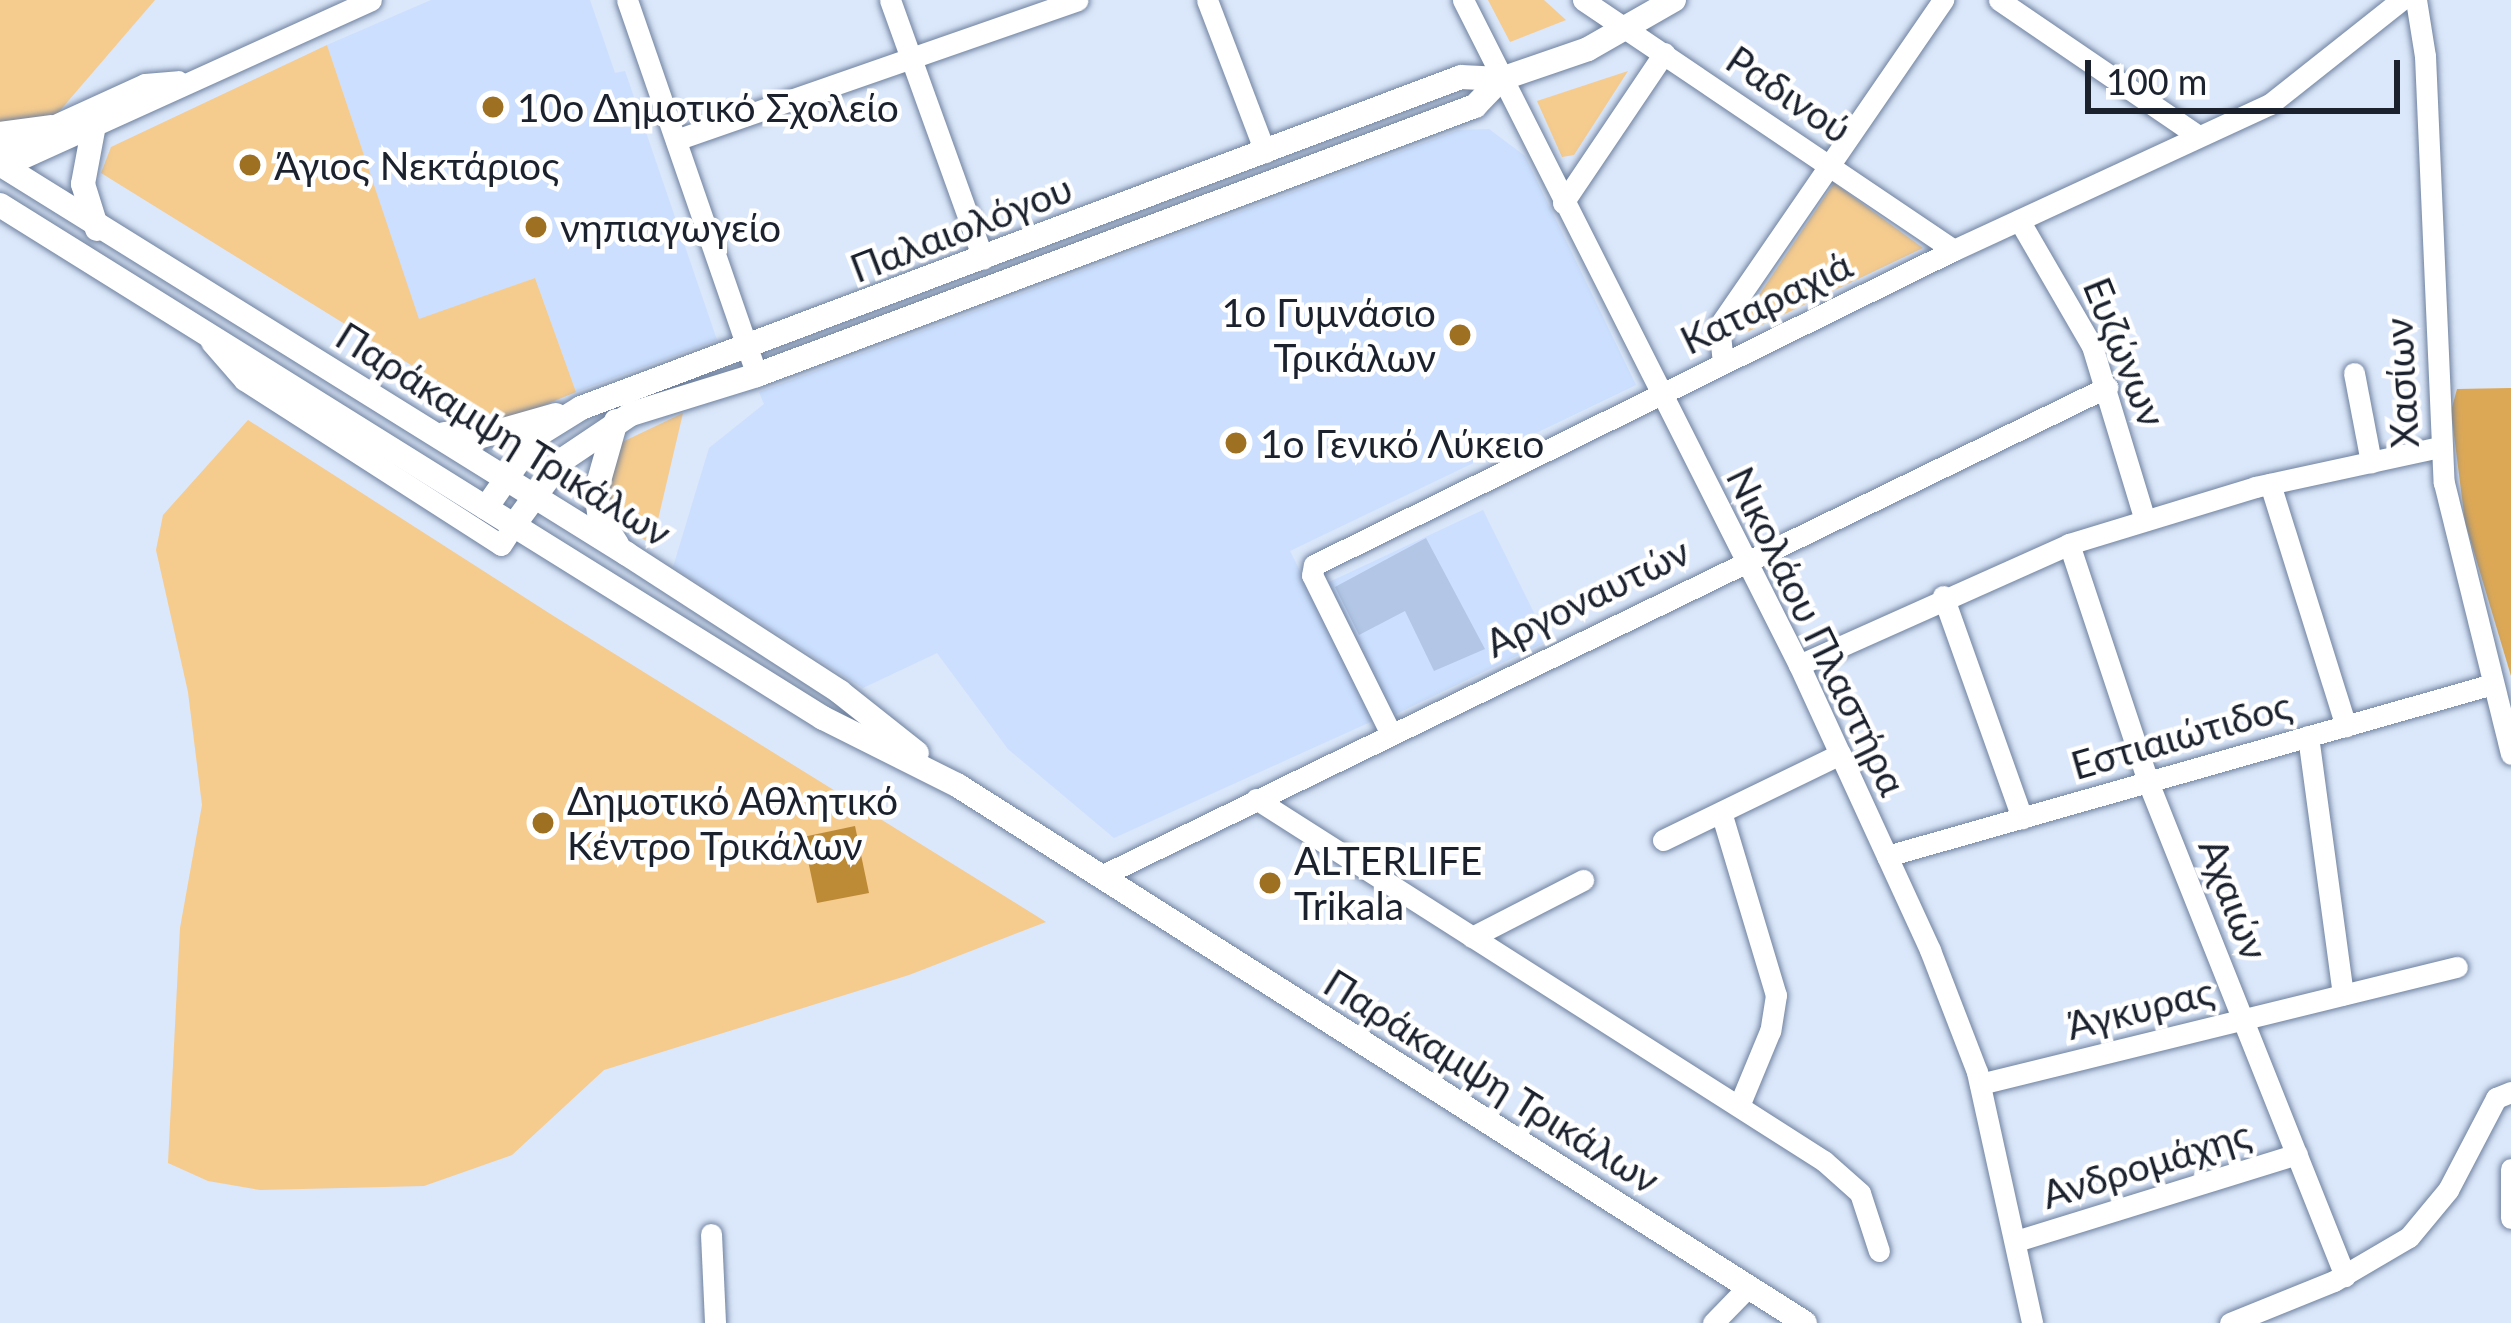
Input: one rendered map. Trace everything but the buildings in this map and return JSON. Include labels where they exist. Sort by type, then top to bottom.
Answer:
[{"type":"main road","name":"Παλαιολόγου","points":[[480,518],[536,436],[581,408],[1461,77],[1501,79],[1630,30],[1674,0]]},
{"type":"main road","name":"Παλαιολόγου","points":[[514,525],[561,461],[616,421],[757,375],[1475,106],[1501,79]]},
{"type":"main road","points":[[94,125],[83,184],[97,230]]},
{"type":"main road","points":[[0,134],[51,127]]},
{"type":"main road","name":"Παράκαμψη Τρικάλων","points":[[1,162],[97,230],[506,477],[841,692],[957,785]]},
{"type":"main road","name":"Παράκαμψη Τρικάλων","points":[[0,205],[203,333],[480,518],[514,525],[824,718],[957,785],[1805,1323]]},
{"type":"main road","points":[[430,430],[475,438],[581,408]]},
{"type":"main road","points":[[616,421],[596,498],[605,530],[627,554]]},
{"type":"street","points":[[1,162],[371,0]]},
{"type":"street","points":[[627,0],[757,375]]},
{"type":"street","points":[[890,0],[983,259]]},
{"type":"street","points":[[676,140],[1077,0]]},
{"type":"street","points":[[1208,0],[1265,152]]},
{"type":"street","name":"Νικολάου Πλαστήρα","points":[[1463,0],[1658,396],[1799,665],[1887,856],[1980,1084],[2032,1323]]},
{"type":"street","name":"Ραδινού","points":[[1583,0],[1954,250]]},
{"type":"street","points":[[1723,363],[1717,329],[1943,0]]},
{"type":"street","points":[[1999,0],[2198,136]]},
{"type":"street","name":"Καταραχιά","points":[[1390,732],[1312,575],[1314,566],[1954,250],[2303,84],[2401,0]]},
{"type":"street","name":"Χασίων","points":[[2416,0],[2425,56],[2440,447],[2454,539],[2511,754]]},
{"type":"street","points":[[1563,203],[1664,52]]},
{"type":"street","points":[[1,162],[51,127],[145,84],[196,80]]},
{"type":"street","name":"Ευζώνων","points":[[2019,220],[2082,322],[2107,387],[2145,520]]},
{"type":"street","points":[[2354,374],[2371,463]]},
{"type":"street","name":"Αργοναυτών","points":[[1101,876],[2107,387]]},
{"type":"street","points":[[1799,665],[1943,596],[2069,544],[2270,484],[2440,447]]},
{"type":"street","points":[[2270,484],[2346,726]]},
{"type":"street","name":"Αχαιών","points":[[2069,544],[2148,782],[2345,1276]]},
{"type":"street","points":[[1943,596],[2022,818]]},
{"type":"street","name":"Εστιαιώτιδος","points":[[1887,856],[2494,684]]},
{"type":"street","points":[[2308,736],[2343,995]]},
{"type":"street","points":[[1663,840],[1840,754]]},
{"type":"street","points":[[1256,799],[1739,1106],[1856,1187],[1880,1251]]},
{"type":"street","points":[[1721,812],[1776,995],[1771,1031],[1739,1106]]},
{"type":"street","points":[[1472,937],[1583,880]]},
{"type":"street","name":"Άγκυρας","points":[[1980,1084],[2457,967]]},
{"type":"street","points":[[2230,1323],[2345,1276],[2428,1219],[2491,1105],[2511,1092]]},
{"type":"street","name":"Ανδρομάχης","points":[[2016,1241],[2297,1154]]},
{"type":"street","points":[[2511,1169],[2511,1218]]},
{"type":"street","points":[[711,1234],[715,1323]]},
{"type":"street","points":[[1713,1323],[1748,1287]]},
{"type":"shaded area","points":[[0,0],[155,0],[57,114],[45,123],[0,125]]},
{"type":"shaded area","points":[[431,0],[590,0],[615,73],[625,71],[717,340],[576,392],[535,278],[419,320],[327,45]]},
{"type":"shaded area","points":[[1488,0],[1544,0],[1566,20],[1510,42]]},
{"type":"shaded area","points":[[327,45],[419,319],[535,278],[576,392],[503,422],[101,173],[111,147]]},
{"type":"shaded area","points":[[1628,71],[1574,155],[1562,157],[1537,101]]},
{"type":"shaded area","points":[[1489,129],[1525,156],[1636,385],[1290,551],[1375,720],[1114,838],[1008,749],[937,653],[863,688],[673,567],[709,448],[764,404],[759,392],[1458,130]]},
{"type":"shaded area","points":[[1834,183],[1923,248],[1745,333],[1743,319]]},
{"type":"shaded area","points":[[2511,388],[2511,676],[2465,522],[2451,411],[2457,389]]},
{"type":"shaded area","points":[[683,413],[652,545],[620,523],[604,490],[616,445]]},
{"type":"shaded area","name":"Δημοτικό Αθλητικό Κέντρο Τρικάλων","points":[[248,420],[1046,922],[909,975],[604,1070],[512,1155],[424,1186],[260,1190],[208,1181],[168,1163],[180,928],[202,805],[188,692],[156,550],[163,515]]},
{"type":"shaded area","points":[[1483,510],[1548,641],[1392,716],[1327,583]]},
{"type":"shaded area","points":[[855,826],[869,893],[817,903],[803,837]]},
{"type":"place","name":"10ο Δημοτικό Σχολείο","points":[[493,107]]},
{"type":"place","name":"Άγιος Νεκτάριος","points":[[250,165]]},
{"type":"place","name":"νηπιαγωγείο","points":[[536,227]]},
{"type":"place","name":"1ο Γυμνάσιο Τρικάλων","points":[[1460,335]]},
{"type":"place","name":"1ο Γενικό Λύκειο","points":[[1236,443]]},
{"type":"place","name":"Δημοτικό Αθλητικό Κέντρο Τρικάλων","points":[[543,823]]},
{"type":"place","name":"ALTERLIFE Trikala","points":[[1270,883]]}]
